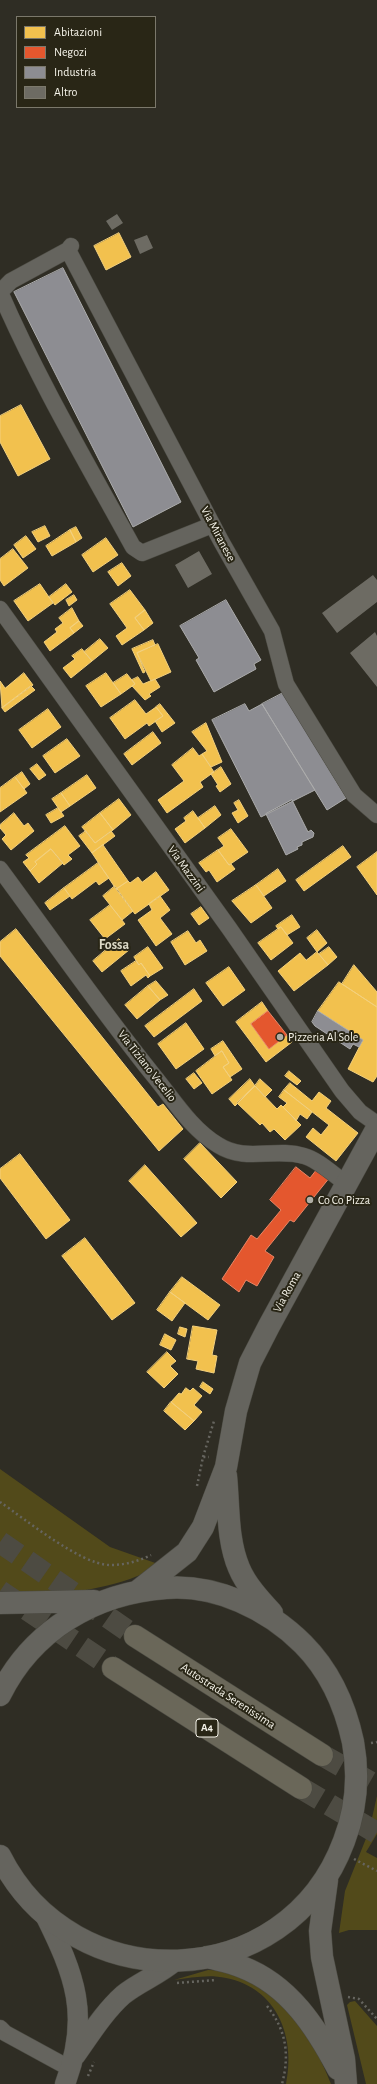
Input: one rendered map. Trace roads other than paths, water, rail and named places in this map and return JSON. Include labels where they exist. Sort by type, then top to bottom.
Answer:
[{"type":"highway","name":"Autostrada Serenissima","points":[[135,1636],[239,1704],[322,1755]]},
{"type":"highway","name":"A4","points":[[112,1668],[301,1788]]},
{"type":"main road","name":"Via Roma","points":[[226,1463],[236,1411],[250,1363],[268,1326],[377,1128]]},
{"type":"main road","points":[[138,1591],[177,1562],[197,1540],[209,1514],[226,1463]]},
{"type":"main road","points":[[0,1856],[14,1880],[44,1913],[71,1934],[101,1949],[143,1959],[175,1961],[207,1957],[254,1941],[277,1929],[307,1904],[328,1874],[351,1857],[352,1811],[356,1781],[355,1754],[350,1730],[337,1693],[327,1674],[309,1650],[286,1628],[257,1596],[239,1569],[231,1540],[226,1463]]},
{"type":"main road","points":[[0,1695],[12,1673],[36,1643],[74,1614],[101,1601],[138,1591],[174,1587],[208,1591],[248,1605],[286,1628]]},
{"type":"main road","points":[[0,1603],[101,1601]]},
{"type":"main road","points":[[328,1874],[320,1931],[322,1957],[344,2059],[346,2084]]},
{"type":"main road","points":[[207,1957],[242,1967],[253,1972],[290,1998],[322,2039],[346,2084]]},
{"type":"street","name":"Via Miranese","points":[[212,525],[142,553],[133,547],[48,392],[14,324],[0,292],[11,280],[70,248],[212,525],[272,631],[286,684],[354,795],[377,815]]},
{"type":"street","name":"Via Mazzini","points":[[0,609],[229,928],[342,1091],[360,1112],[377,1124]]},
{"type":"street","name":"Via Tiziano Vecelio","points":[[0,869],[126,1042],[191,1122],[217,1145],[236,1153],[255,1155],[290,1154],[305,1156],[347,1184]]},
{"type":"street","points":[[44,1913],[65,1955],[76,1988],[78,2006],[75,2072]]},
{"type":"street","points":[[75,2072],[109,2009],[124,1995],[161,1973],[175,1961]]},
{"type":"street","points":[[0,2028],[5,2033],[75,2072]]},
{"type":"tunnel","points":[[0,1542],[135,1636]]},
{"type":"tunnel","points":[[0,1591],[113,1668]]},
{"type":"tunnel","points":[[322,1755],[377,1786]]},
{"type":"tunnel","points":[[301,1788],[377,1833]]},
{"type":"place","name":"Pizzeria Al Sole","points":[[280,1037]]},
{"type":"place","name":"Co Co Pizza","points":[[310,1200]]},
{"type":"district","name":"Fossa","points":[[114,945]]}]
